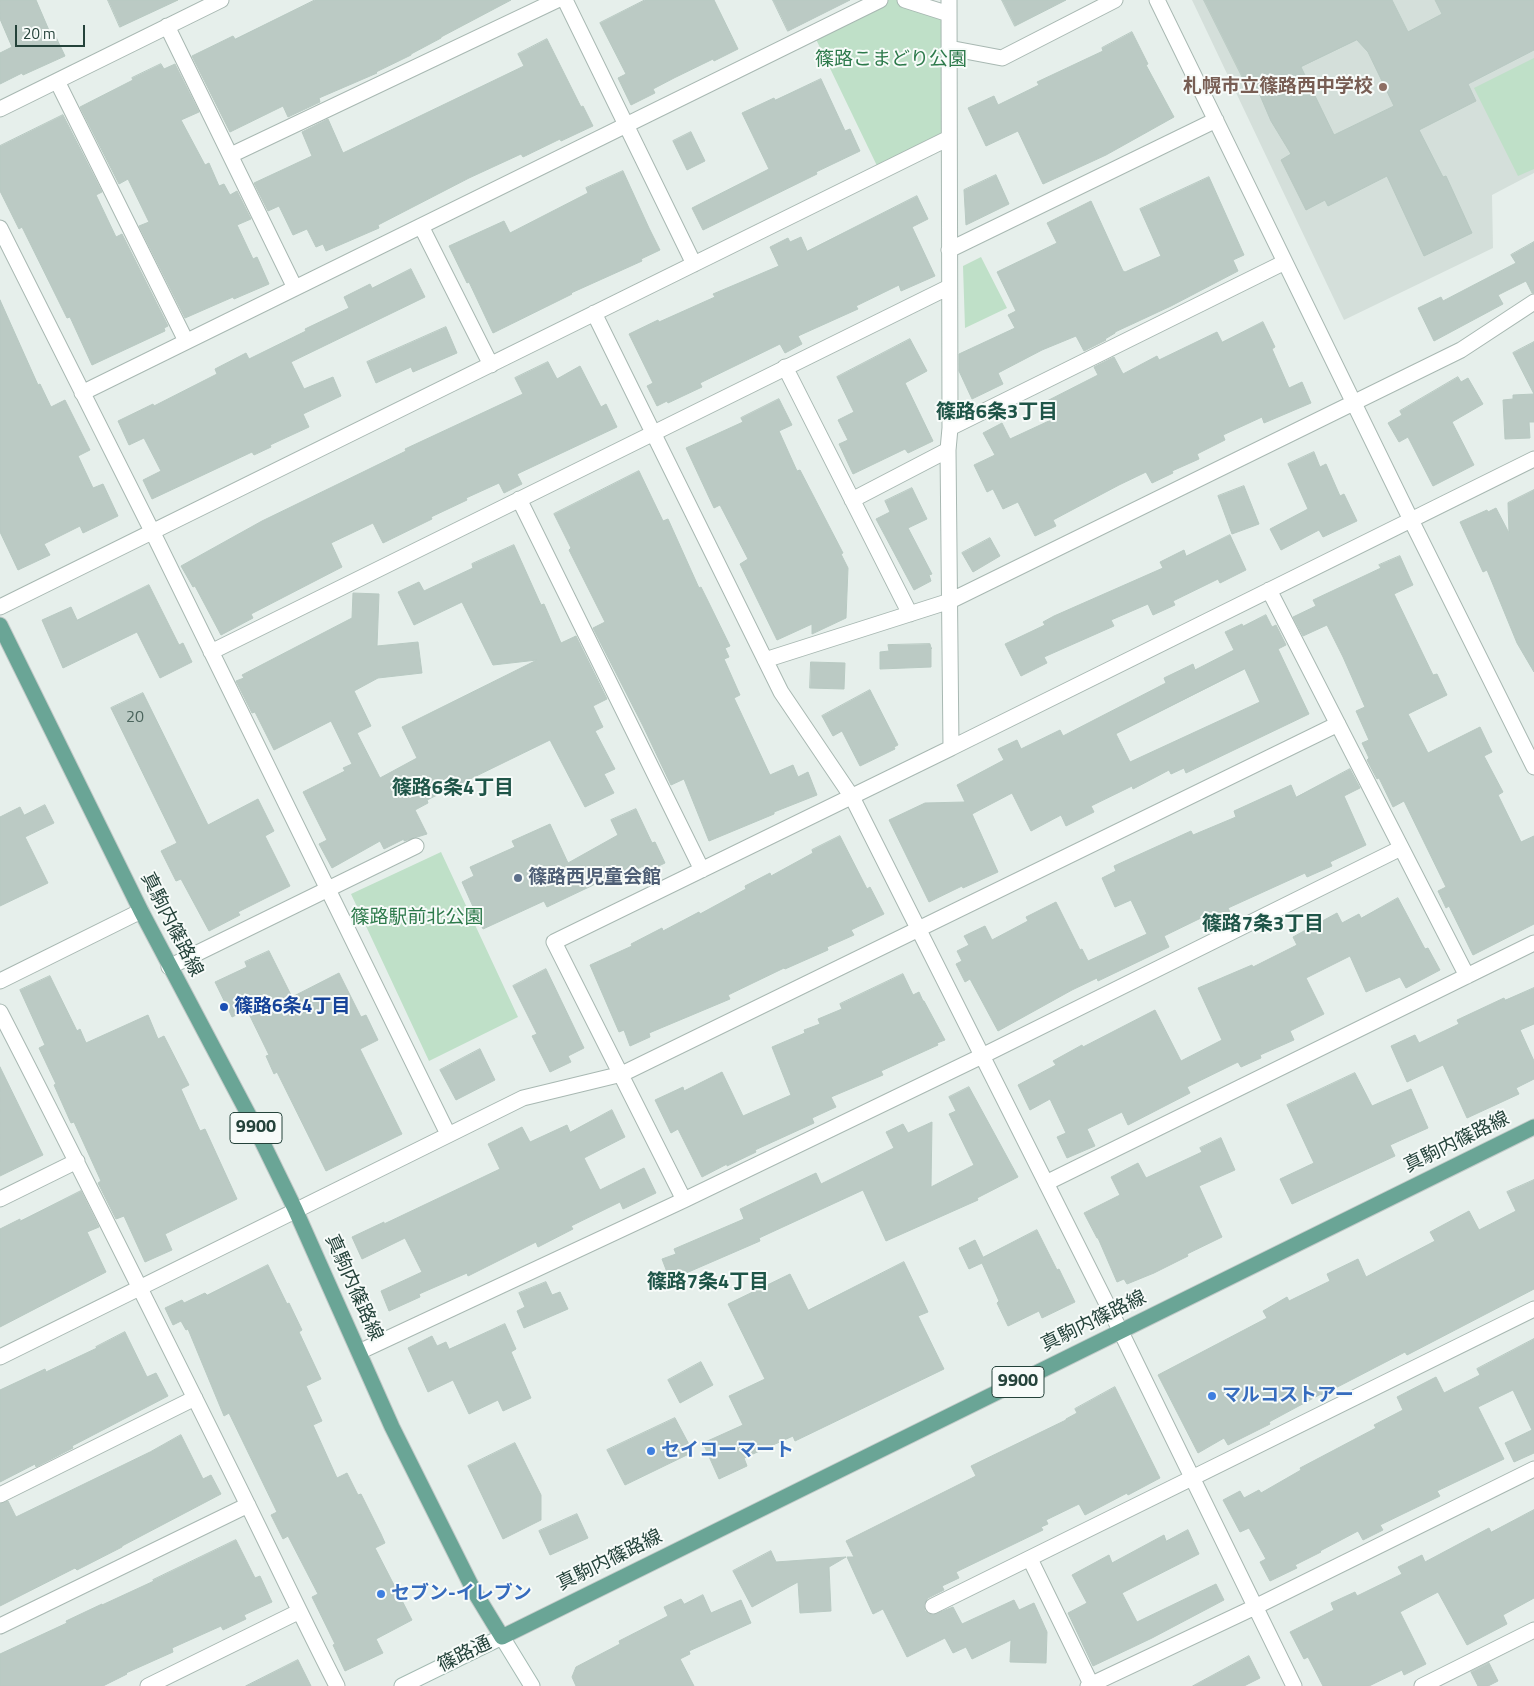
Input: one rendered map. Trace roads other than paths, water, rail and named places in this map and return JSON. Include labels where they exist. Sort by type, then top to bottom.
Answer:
[{"type":"main road","name":"真駒内篠路線","points":[[0,625],[140,911],[253,1122],[296,1209],[392,1427],[474,1591],[502,1637],[1534,1128]]},
{"type":"street","points":[[0,109],[221,0]]},
{"type":"street","points":[[231,155],[557,0]]},
{"type":"street","points":[[565,0],[694,264]]},
{"type":"street","points":[[82,392],[880,0]]},
{"type":"street","points":[[905,0],[949,7],[950,428],[948,450],[951,748]]},
{"type":"street","points":[[948,48],[1002,58],[1114,0]]},
{"type":"street","points":[[1157,0],[1534,767]]},
{"type":"street","points":[[167,26],[295,288]]},
{"type":"street","points":[[56,81],[186,341]]},
{"type":"street","points":[[949,250],[1216,120]]},
{"type":"street","points":[[0,607],[949,138]]},
{"type":"street","points":[[421,226],[491,365]]},
{"type":"street","points":[[0,228],[448,1134]]},
{"type":"street","points":[[950,428],[1286,262]]},
{"type":"street","points":[[211,652],[949,286]]},
{"type":"street","points":[[765,660],[950,601],[1462,350],[1534,302]]},
{"type":"street","points":[[594,313],[781,692],[852,797],[1121,1332],[1294,1686]]},
{"type":"street","points":[[785,367],[910,614]]},
{"type":"street","points":[[852,500],[948,450]]},
{"type":"street","points":[[684,1200],[554,942],[852,797],[1534,459]]},
{"type":"street","points":[[519,498],[702,870]]},
{"type":"street","points":[[1269,590],[1467,976]]},
{"type":"street","points":[[0,1357],[523,1098],[622,1074],[1338,724]]},
{"type":"street","points":[[169,967],[416,846]]},
{"type":"street","points":[[359,1352],[684,1200],[982,1056],[1401,848]]},
{"type":"street","points":[[0,981],[140,911]]},
{"type":"street","points":[[1046,1184],[1534,943]]},
{"type":"street","points":[[0,1012],[77,1161],[248,1505],[298,1612],[337,1686]]},
{"type":"street","points":[[0,1199],[77,1161]]},
{"type":"street","points":[[933,1606],[1534,1309]]},
{"type":"street","points":[[0,1495],[195,1398]]},
{"type":"street","points":[[1030,1559],[1090,1685],[1255,1607],[1534,1469]]},
{"type":"street","points":[[0,1626],[248,1505]]},
{"type":"street","points":[[148,1686],[298,1612]]},
{"type":"street","points":[[1422,1686],[1534,1630]]},
{"type":"street","points":[[502,1637],[532,1686]]},
{"type":"street","name":"篠路通","points":[[402,1686],[502,1637]]},
{"type":"place","name":"札幌市立篠路西中学校","points":[[1383,87]]},
{"type":"place","name":"篠路西児童会館","points":[[518,878]]},
{"type":"place","name":"篠路6条4丁目","points":[[224,1007]]},
{"type":"place","name":"マルコストアー","points":[[1212,1396]]},
{"type":"place","name":"セイコーマート","points":[[651,1451]]},
{"type":"place","name":"セブン-イレブン","points":[[381,1594]]},
{"type":"district","name":"篠路6条3丁目","points":[[997,413]]},
{"type":"district","name":"篠路6条4丁目","points":[[453,789]]},
{"type":"district","name":"篠路7条3丁目","points":[[1263,925]]},
{"type":"district","name":"篠路7条4丁目","points":[[708,1283]]},
{"type":"park label","name":"篠路こまどり公園","points":[[891,60]]},
{"type":"park label","name":"篠路駅前北公園","points":[[417,918]]}]
